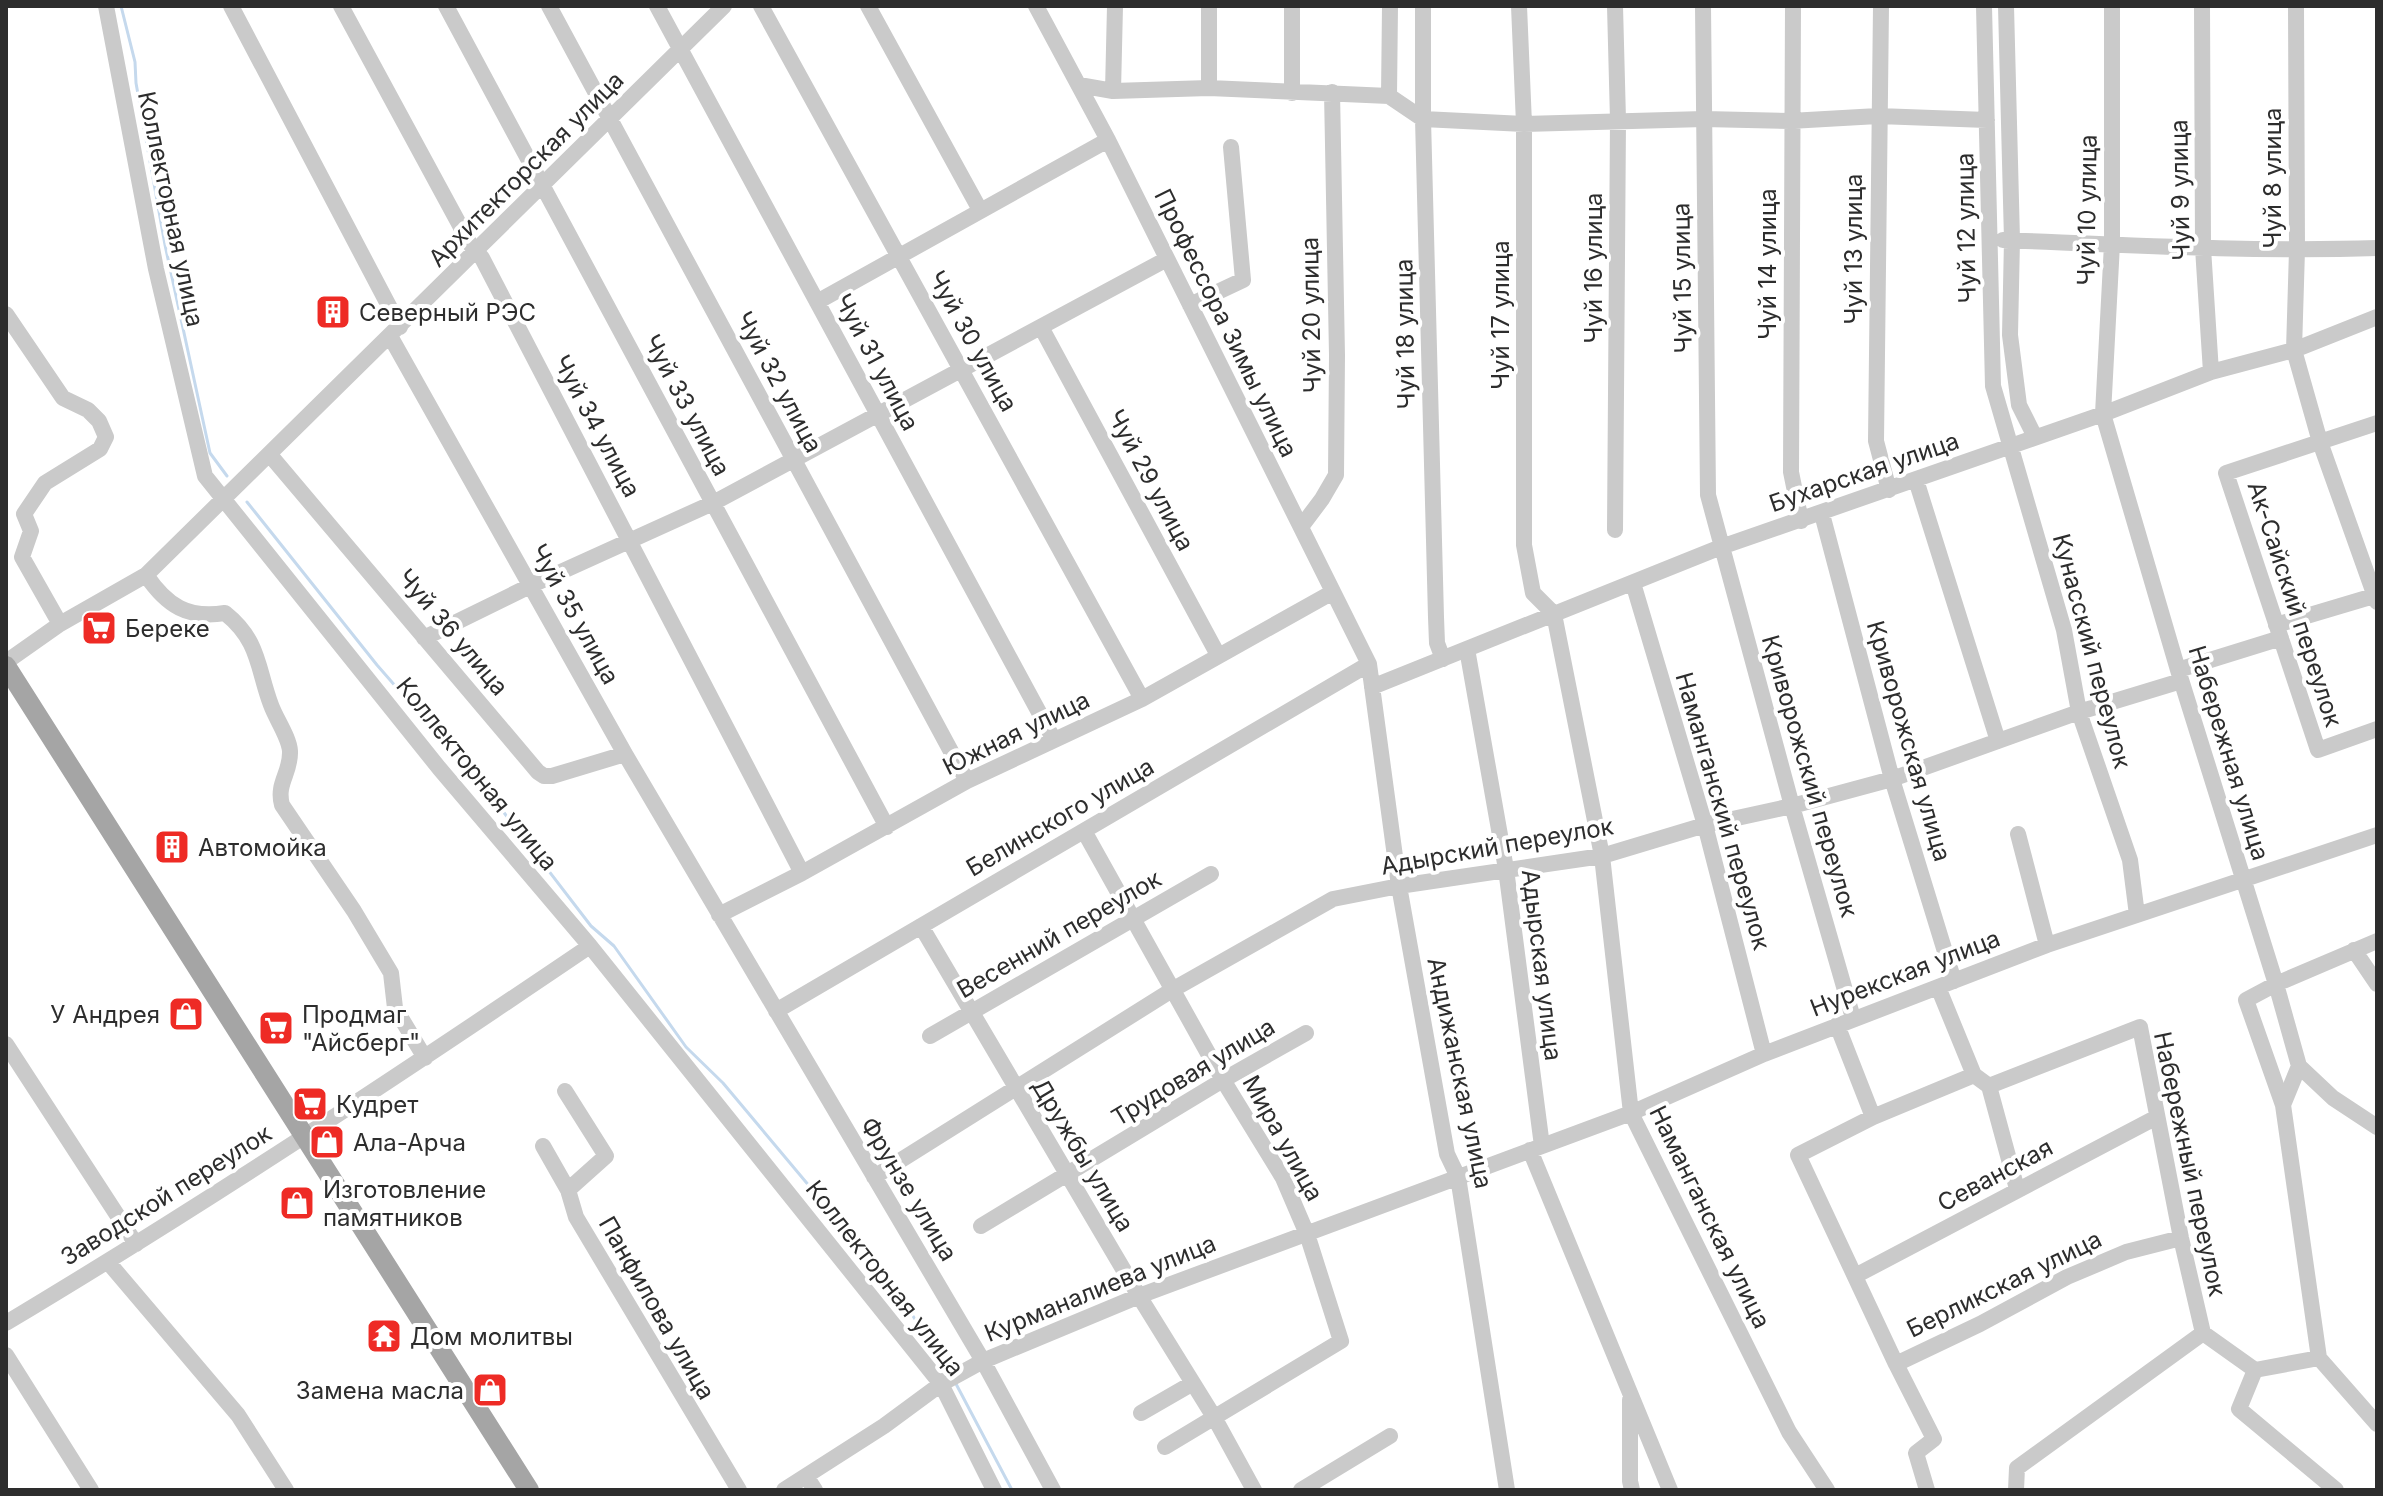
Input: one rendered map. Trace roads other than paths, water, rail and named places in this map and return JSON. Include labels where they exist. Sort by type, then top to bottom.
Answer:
[{"type":"main road","points":[[6,664],[529,1490]]},
{"type":"street","name":"Коллекторная улица","points":[[106,6],[156,269],[205,476],[457,791],[590,946],[941,1384],[994,1490]]},
{"type":"street","name":"Чуй 35 улица","points":[[231,6],[395,331],[625,754],[719,915]]},
{"type":"street","name":"Чуй 34 улица","points":[[341,6],[630,540],[802,873]]},
{"type":"street","name":"Чуй 33 улица","points":[[446,6],[887,827]]},
{"type":"street","name":"Чуй 32 улица","points":[[549,6],[967,781]]},
{"type":"street","name":"Чуй 31 улица","points":[[657,6],[1054,740]]},
{"type":"street","name":"Архитекторская улица","points":[[6,664],[60,624],[146,575],[724,6]]},
{"type":"street","name":"Чуй 30 улица","points":[[761,6],[1142,699]]},
{"type":"street","points":[[868,6],[980,210]]},
{"type":"street","name":"Профессора Зимы улица","points":[[1036,6],[1108,140],[1369,664]]},
{"type":"street","points":[[1113,91],[1115,6]]},
{"type":"street","points":[[1209,6],[1209,88]]},
{"type":"street","points":[[1292,6],[1292,93]]},
{"type":"street","points":[[1389,96],[1390,6]]},
{"type":"street","name":"Чуй 18 улица","points":[[1423,6],[1423,119],[1436,617],[1437,643],[1443,659]]},
{"type":"street","name":"Чуй 17 улица","points":[[1519,6],[1524,124],[1524,545],[1533,593],[1554,614]]},
{"type":"street","name":"Чуй 16 улица","points":[[1615,6],[1618,120],[1615,530]]},
{"type":"street","name":"Чуй 15 улица","points":[[1703,6],[1708,495],[1721,547]]},
{"type":"street","name":"Чуй 14 улица","points":[[1793,6],[1790,121],[1791,472],[1801,521]]},
{"type":"street","name":"Чуй 13 улица","points":[[1881,6],[1876,441],[1889,490]]},
{"type":"street","name":"Чуй 12 улица","points":[[1984,6],[1993,386],[2009,446]]},
{"type":"street","points":[[2006,6],[2012,240],[2010,335],[2019,405],[2035,437]]},
{"type":"street","name":"Чуй 10 улица","points":[[2103,414],[2112,244],[2112,6]]},
{"type":"street","name":"Чуй 9 улица","points":[[2202,6],[2203,248],[2211,372]]},
{"type":"street","name":"Чуй 8 улица","points":[[2296,6],[2297,250],[2294,350],[2320,442],[2376,598]]},
{"type":"street","points":[[1079,85],[1113,91],[1209,88],[1389,96],[1423,119],[1524,124],[1704,119],[1790,121],[1878,116],[1987,120]]},
{"type":"street","name":"Чуй 20 улица","points":[[1301,527],[1336,475],[1332,92]]},
{"type":"street","points":[[817,302],[1108,140]]},
{"type":"street","points":[[1190,305],[1243,280],[1231,147]]},
{"type":"street","points":[[1990,239],[2203,248],[2377,248]]},
{"type":"street","points":[[424,638],[713,503],[1167,259]]},
{"type":"street","points":[[6,314],[63,398],[88,410],[99,421],[106,437],[100,449],[45,483],[24,514],[31,531],[22,557],[60,624]]},
{"type":"street","name":"Бухарская улица","points":[[1372,687],[1721,547],[2103,414],[2211,372],[2294,350],[2377,317]]},
{"type":"street","name":"Чуй 29 улица","points":[[1041,327],[1218,655]]},
{"type":"street","name":"Набережная улица","points":[[2103,414],[2299,1066]]},
{"type":"street","name":"Ак-Сайский переулок","points":[[2377,423],[2226,473],[2318,750],[2377,729]]},
{"type":"street","name":"Кунасский переулок","points":[[2009,446],[2064,630],[2079,712],[2130,860],[2137,915]]},
{"type":"street","name":"Чуй 36 улица","points":[[270,455],[544,776],[625,754]]},
{"type":"street","points":[[1916,480],[1998,741]]},
{"type":"street","name":"Криворожская улица","points":[[1822,514],[1946,984],[1974,1075]]},
{"type":"street","name":"Криворожский переулок","points":[[1721,547],[1853,1018]]},
{"type":"street","points":[[146,575],[161,594],[184,611],[204,617],[225,613],[240,625],[258,658],[270,702],[290,750],[286,773],[278,792],[282,805],[354,911],[391,973],[395,1008],[425,1058]]},
{"type":"street","name":"Наманганский переулок","points":[[1633,583],[1705,825],[1764,1054]]},
{"type":"street","name":"Южная улица","points":[[719,915],[802,873],[967,781],[1142,699],[1333,592]]},
{"type":"street","name":"Адырский переулок","points":[[874,1177],[1172,990],[1333,899],[1399,886],[1602,856],[1705,825],[1892,779],[2180,675],[2278,632],[2376,598]]},
{"type":"street","name":"Наманганская улица","points":[[1554,614],[1602,856],[1631,1113],[1789,1432],[1827,1490]]},
{"type":"street","name":"Адырская улица","points":[[1467,649],[1506,869],[1536,1148],[1670,1490]]},
{"type":"street","name":"Андижанская улица","points":[[1369,664],[1399,886],[1447,1154],[1458,1177],[1507,1490]]},
{"type":"street","name":"Белинского улица","points":[[776,1011],[1369,664]]},
{"type":"street","name":"Мира улица","points":[[1084,831],[1223,1080],[1283,1178],[1307,1234],[1341,1341],[1165,1447]]},
{"type":"street","points":[[2018,834],[2047,945]]},
{"type":"street","name":"Нурекская улица","points":[[1458,1177],[1631,1113],[1853,1018],[2047,945],[2377,835]]},
{"type":"street","name":"Весенний переулок","points":[[930,1036],[1211,874]]},
{"type":"street","name":"Фрунзе улица","points":[[719,915],[983,1361],[1053,1490]]},
{"type":"street","name":"Дружбы улица","points":[[921,926],[1214,1417],[1254,1490]]},
{"type":"street","points":[[2377,941],[2246,1000],[2283,1105],[2319,1358],[2377,1424]]},
{"type":"street","name":"Заводской переулок","points":[[6,1323],[108,1262],[425,1058],[590,946]]},
{"type":"street","points":[[2354,950],[2377,984]]},
{"type":"street","points":[[1837,1025],[1873,1117]]},
{"type":"street","name":"Набережный переулок","points":[[1989,1086],[2140,1027],[2203,1333]]},
{"type":"street","name":"Трудовая улица","points":[[981,1226],[1306,1033]]},
{"type":"street","points":[[6,1044],[136,1244]]},
{"type":"street","points":[[2283,1105],[2299,1066],[2333,1098],[2377,1127]]},
{"type":"street","points":[[1927,1490],[1916,1453],[1934,1439],[1798,1155],[1873,1117],[1974,1075],[1989,1086],[2017,1189]]},
{"type":"street","points":[[565,1091],[606,1156],[568,1190]]},
{"type":"street","name":"Севанская","points":[[1855,1276],[2157,1117]]},
{"type":"street","name":"Панфилова улица","points":[[543,1146],[568,1190],[576,1217],[739,1490]]},
{"type":"street","name":"Курманалиева улица","points":[[784,1490],[810,1483],[941,1384],[983,1361],[1139,1296],[1458,1177]]},
{"type":"street","name":"Берликская улица","points":[[1896,1364],[1980,1324],[2067,1277],[2126,1252],[2181,1238]]},
{"type":"street","points":[[108,1262],[238,1415],[286,1490]]},
{"type":"street","points":[[2016,1490],[2017,1468],[2203,1333],[2255,1370],[2319,1358]]},
{"type":"street","points":[[6,1355],[91,1490]]},
{"type":"street","points":[[2255,1370],[2239,1409],[2336,1490]]},
{"type":"street","points":[[1141,1413],[1193,1383]]},
{"type":"street","points":[[1630,1393],[1632,1490]]},
{"type":"street","points":[[1301,1490],[1390,1436]]},
{"type":"waterway","points":[[121,6],[135,62],[136,83],[165,245],[210,453],[227,476]]},
{"type":"waterway","points":[[247,502],[377,665],[492,797],[591,926],[614,946],[686,1047],[723,1083],[826,1206],[857,1251],[902,1299],[949,1372]]},
{"type":"waterway","points":[[955,1382],[1012,1490]]},
{"type":"place","name":"Северный РЭС","points":[[333,312]]},
{"type":"place","name":"Береке","points":[[99,628]]},
{"type":"place","name":"Автомойка","points":[[172,847]]},
{"type":"place","name":"У Андрея","points":[[186,1014]]},
{"type":"place","name":"Продмаг \"Айсберг\"","points":[[276,1028]]},
{"type":"place","name":"Кудрет","points":[[310,1104]]},
{"type":"place","name":"Ала-Арча","points":[[327,1142]]},
{"type":"place","name":"Изготовление памятников","points":[[297,1203]]},
{"type":"place","name":"Дом молитвы","points":[[384,1336]]},
{"type":"place","name":"Замена масла","points":[[490,1390]]}]
